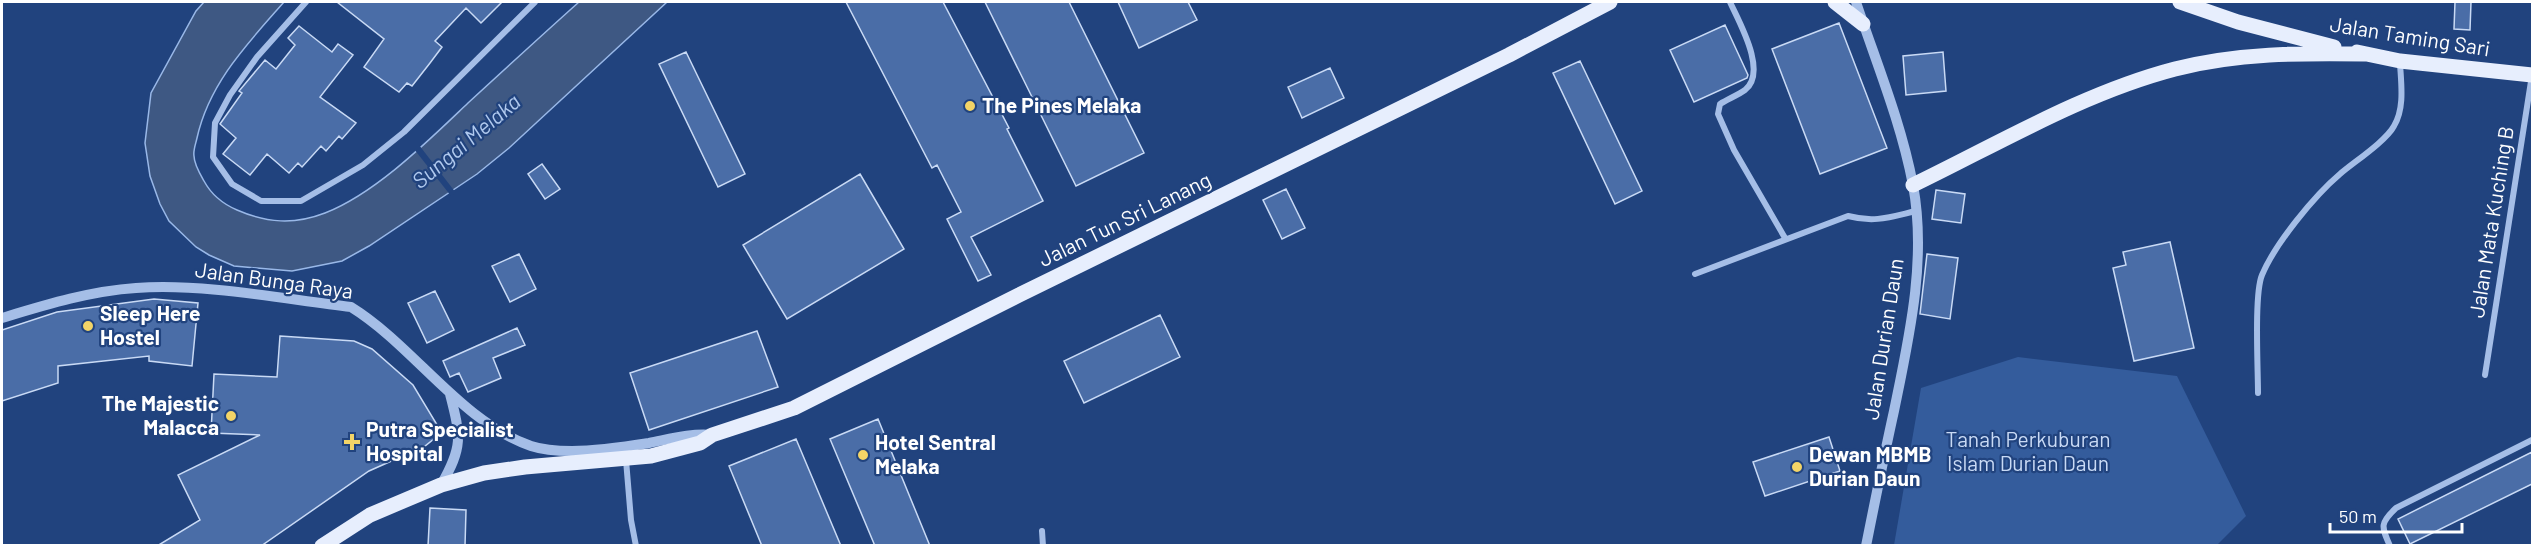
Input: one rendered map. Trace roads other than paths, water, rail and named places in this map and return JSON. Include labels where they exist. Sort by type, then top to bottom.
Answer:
[{"type":"main road","name":"Jalan Tun Sri Lanang","points":[[322,546],[370,515],[441,485],[484,474],[625,453],[651,456],[700,443],[712,435],[794,408],[1500,60],[1610,2]]},
{"type":"main road","points":[[1835,2],[1863,24]]},
{"type":"main road","name":"Jalan Taming Sari","points":[[2180,2],[2289,37],[2365,54],[2400,61],[2532,75]]},
{"type":"main road","points":[[1913,185],[2076,105],[2175,69],[2228,59],[2276,54],[2365,54]]},
{"type":"street","points":[[306,2],[257,57],[230,95],[214,123],[213,157],[232,184],[261,201],[301,201],[363,165],[404,132],[535,2]]},
{"type":"street","points":[[1730,2],[1754,58],[1754,75],[1748,88],[1720,104],[1718,114],[1734,150],[1785,238]]},
{"type":"street","name":"Jalan Durian Daun","points":[[1856,2],[1893,112],[1913,185],[1917,258],[1913,305],[1903,367],[1866,546]]},
{"type":"street","points":[[2258,393],[2260,277],[2294,226],[2335,178],[2387,135],[2395,125],[2402,93],[2400,61]]},
{"type":"street","name":"Jalan Mata Kuching B","points":[[2485,375],[2532,75]]},
{"type":"street","points":[[1695,274],[1848,216],[1880,220],[1916,211]]},
{"type":"street","name":"Jalan Bunga Raya","points":[[2,318],[64,300],[135,288],[178,288],[351,307],[369,318],[434,376],[450,394],[497,429],[515,440],[534,447],[625,453],[697,434],[712,435]]},
{"type":"street","points":[[441,485],[453,464],[458,448],[459,430],[450,394]]},
{"type":"street","points":[[2390,546],[2383,530],[2384,519],[2396,508],[2532,440]]},
{"type":"street","points":[[625,453],[631,520],[636,546]]},
{"type":"street","points":[[1042,531],[1043,546]]},
{"type":"water","name":"Sungai Melaka","points":[[204,2],[284,2],[244,49],[220,82],[203,118],[194,159],[204,181],[222,202],[259,218],[291,221],[314,217],[344,204],[401,165],[579,2],[667,2],[509,148],[477,174],[369,246],[342,261],[292,271],[234,266],[196,247],[169,221],[150,176],[145,143],[151,93],[196,11]]},
{"type":"place","name":"The Pines Melaka","points":[[970,106]]},
{"type":"place","name":"Sleep Here Hostel","points":[[88,326]]},
{"type":"place","name":"The Majestic Malacca","points":[[231,416]]},
{"type":"place","name":"Putra Specialist Hospital","points":[[352,442]]},
{"type":"place","name":"Hotel Sentral Melaka","points":[[863,455]]},
{"type":"place","name":"Dewan MBMB Durian Daun","points":[[1797,467]]},
{"type":"park label","name":"Tanah Perkuburan Islam Durian Daun","points":[[2028,452]]}]
